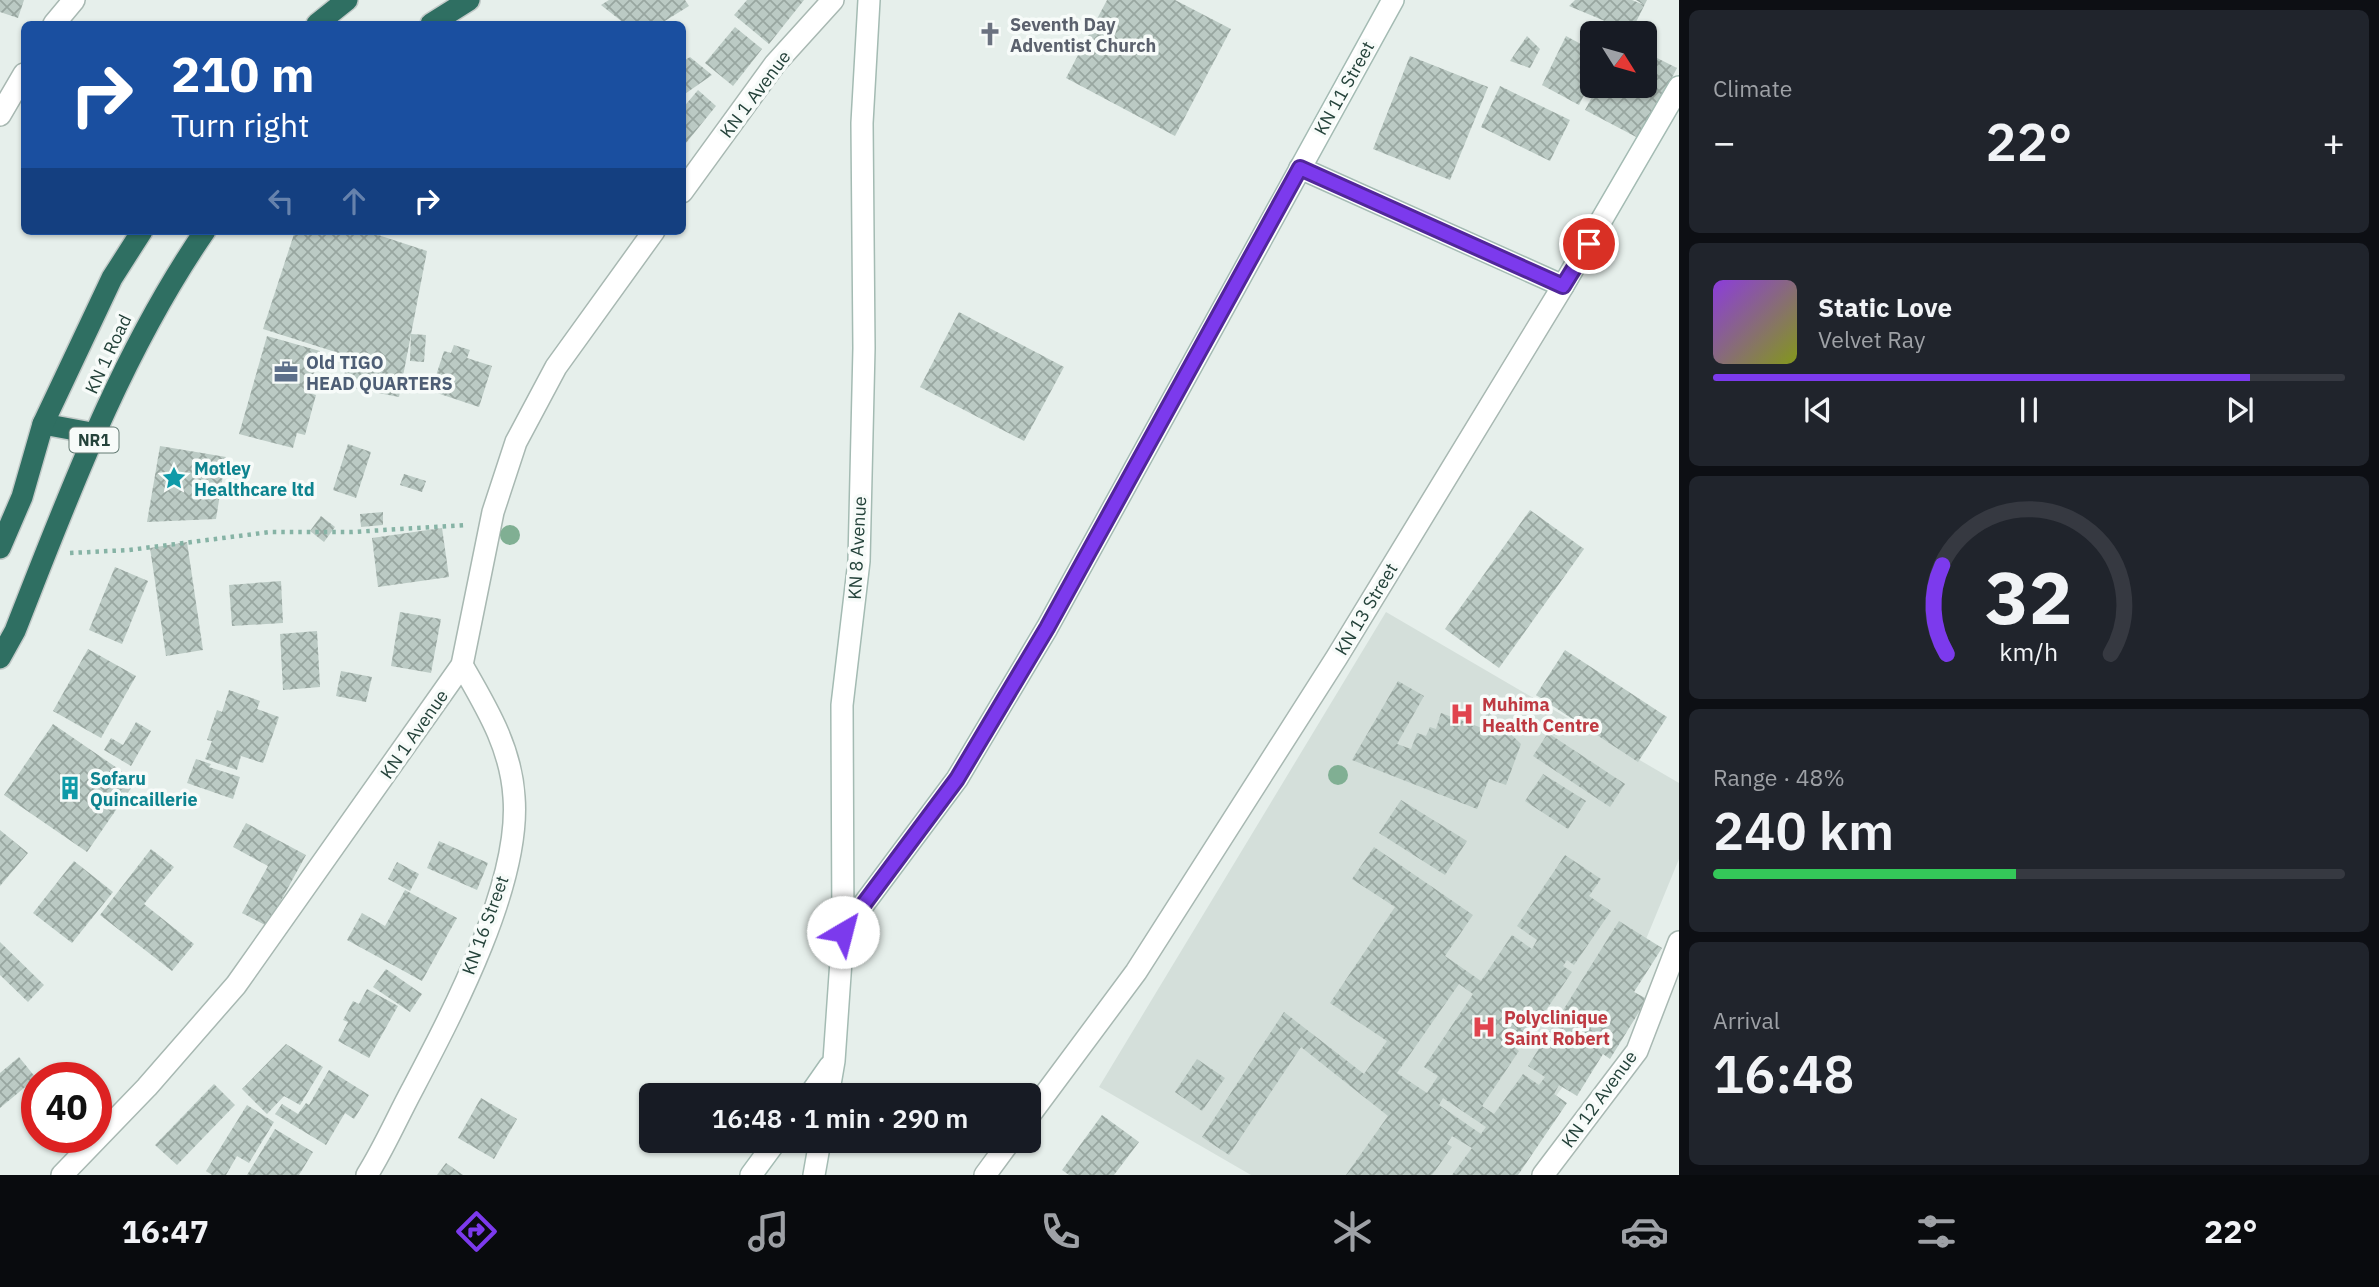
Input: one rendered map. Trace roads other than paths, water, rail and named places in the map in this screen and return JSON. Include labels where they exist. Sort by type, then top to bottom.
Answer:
[{"type":"highway","points":[[321,21],[347,0]]},
{"type":"highway","points":[[436,21],[469,0]]},
{"type":"highway","name":"KN 1 Road","points":[[0,548],[22,497],[43,424],[112,278],[139,235]]},
{"type":"highway","name":"KN 1 Road","points":[[0,658],[15,631],[130,355],[166,288],[202,235]]},
{"type":"highway","points":[[43,424],[97,434]]},
{"type":"street","points":[[59,21],[74,0]]},
{"type":"street","name":"KN 1 Avenue","points":[[686,186],[775,64],[832,0]]},
{"type":"street","name":"KN 8 Avenue","points":[[830,1083],[843,932],[842,705],[859,561],[864,348],[862,123],[869,0]]},
{"type":"street","name":"KN 11 Street","points":[[843,932],[957,779],[1047,628],[1393,0]]},
{"type":"street","points":[[0,115],[21,79]]},
{"type":"street","name":"KN 13 Street","points":[[1041,1100],[1136,972],[1337,657],[1563,286],[1679,87]]},
{"type":"street","points":[[1300,168],[1563,286]]},
{"type":"street","name":"KN 1 Avenue","points":[[62,1175],[147,1087],[236,985],[462,665],[490,526],[516,442],[556,367],[651,235]]},
{"type":"street","name":"KN 16 Street","points":[[367,1175],[447,1023],[494,909],[510,855],[514,797],[500,732],[462,665]]},
{"type":"street","name":"KN 12 Avenue","points":[[1543,1175],[1637,1051],[1679,942]]},
{"type":"street","points":[[818,1083],[834,1061]]},
{"type":"street","points":[[751,1175],[767,1153]]},
{"type":"street","points":[[814,1175],[818,1153]]},
{"type":"street","points":[[985,1175],[1001,1153]]},
{"type":"place","name":"Seventh Day Adventist Church","points":[[990,34]]},
{"type":"place","name":"Old TIGO HEAD QUARTERS","points":[[286,372]]},
{"type":"place","name":"Motley Healthcare ltd","points":[[174,478]]},
{"type":"place","name":"Muhima Health Centre","points":[[1462,714]]},
{"type":"place","name":"Sofaru Quincaillerie","points":[[70,788]]},
{"type":"place","name":"Polyclinique Saint Robert","points":[[1484,1027]]}]
